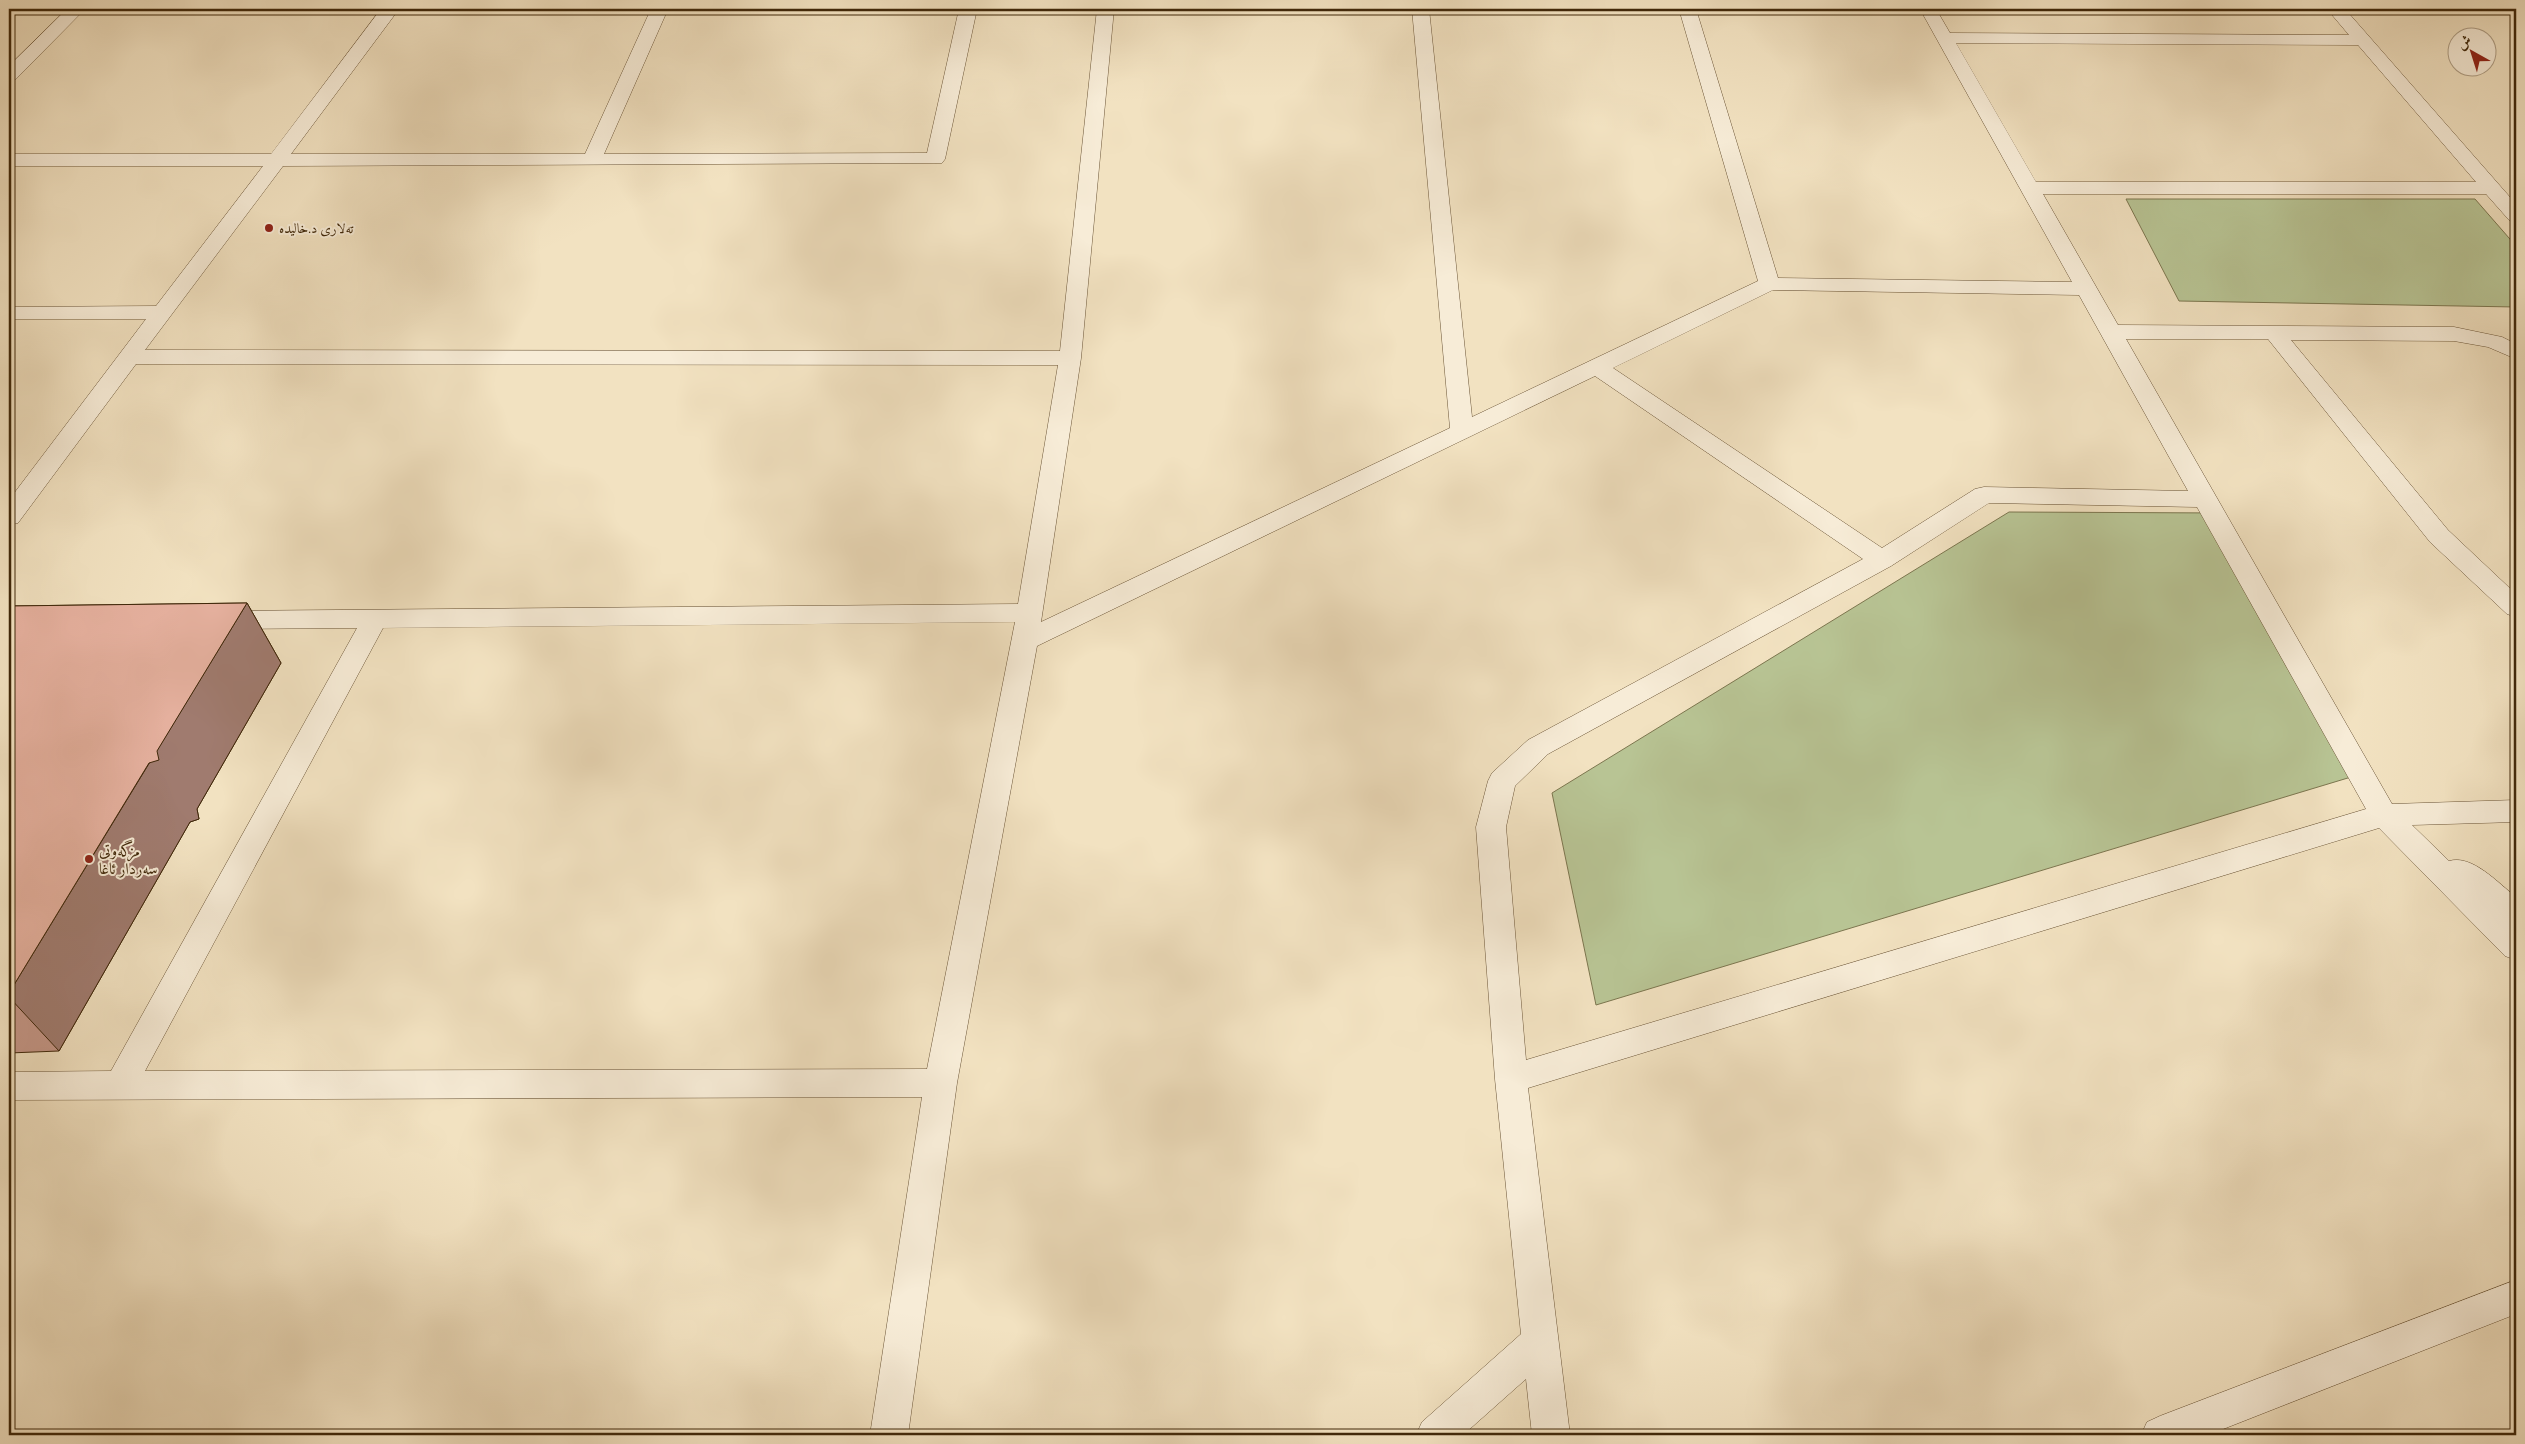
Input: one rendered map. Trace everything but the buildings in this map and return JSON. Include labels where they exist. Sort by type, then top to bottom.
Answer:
[{"type":"street","points":[[9,76],[76,9]]},
{"type":"street","points":[[9,517],[390,9]]},
{"type":"street","points":[[592,160],[659,9]]},
{"type":"street","points":[[9,160],[935,159],[968,9]]},
{"type":"street","points":[[889,1435],[941,1082],[1030,613],[1070,358],[1106,9]]},
{"type":"street","points":[[1420,9],[1462,431]]},
{"type":"street","points":[[1687,9],[1769,284]]},
{"type":"street","points":[[1928,9],[2384,815],[2516,947]]},
{"type":"street","points":[[2336,9],[2516,216]]},
{"type":"street","points":[[1944,38],[2363,40]]},
{"type":"street","points":[[2029,188],[2491,188]]},
{"type":"street","points":[[1024,640],[1769,284],[2086,289]]},
{"type":"street","points":[[9,312],[162,312]]},
{"type":"street","points":[[2111,332],[2454,334],[2494,342],[2516,352]]},
{"type":"street","points":[[2274,333],[2440,536],[2516,608]]},
{"type":"street","points":[[129,357],[1070,358]]},
{"type":"street","points":[[1597,367],[1882,560]]},
{"type":"street","points":[[1551,1435],[1511,1079],[1491,827],[1502,781],[1538,748],[1882,560],[1984,495],[2206,499]]},
{"type":"street","points":[[197,620],[1030,613]]},
{"type":"street","points":[[121,1085],[375,619]]},
{"type":"street","points":[[1511,1079],[2384,815],[2516,811]]},
{"type":"street","points":[[2384,815],[2516,913]]},
{"type":"street","points":[[9,1086],[941,1082]]},
{"type":"street","points":[[2160,1435],[2516,1298]]},
{"type":"street","points":[[1435,1435],[1540,1342]]},
{"type":"green space","points":[[2126,199],[2475,199],[2516,246],[2516,307],[2179,301]]},
{"type":"green space","points":[[2009,512],[2222,513],[2371,771],[1596,1005],[1552,793]]},
{"type":"place","name":"تەلاری د.خالیدە","points":[[269,228]]},
{"type":"place","name":"مزگەوتی سەردار ئاغا","points":[[89,859]]}]
